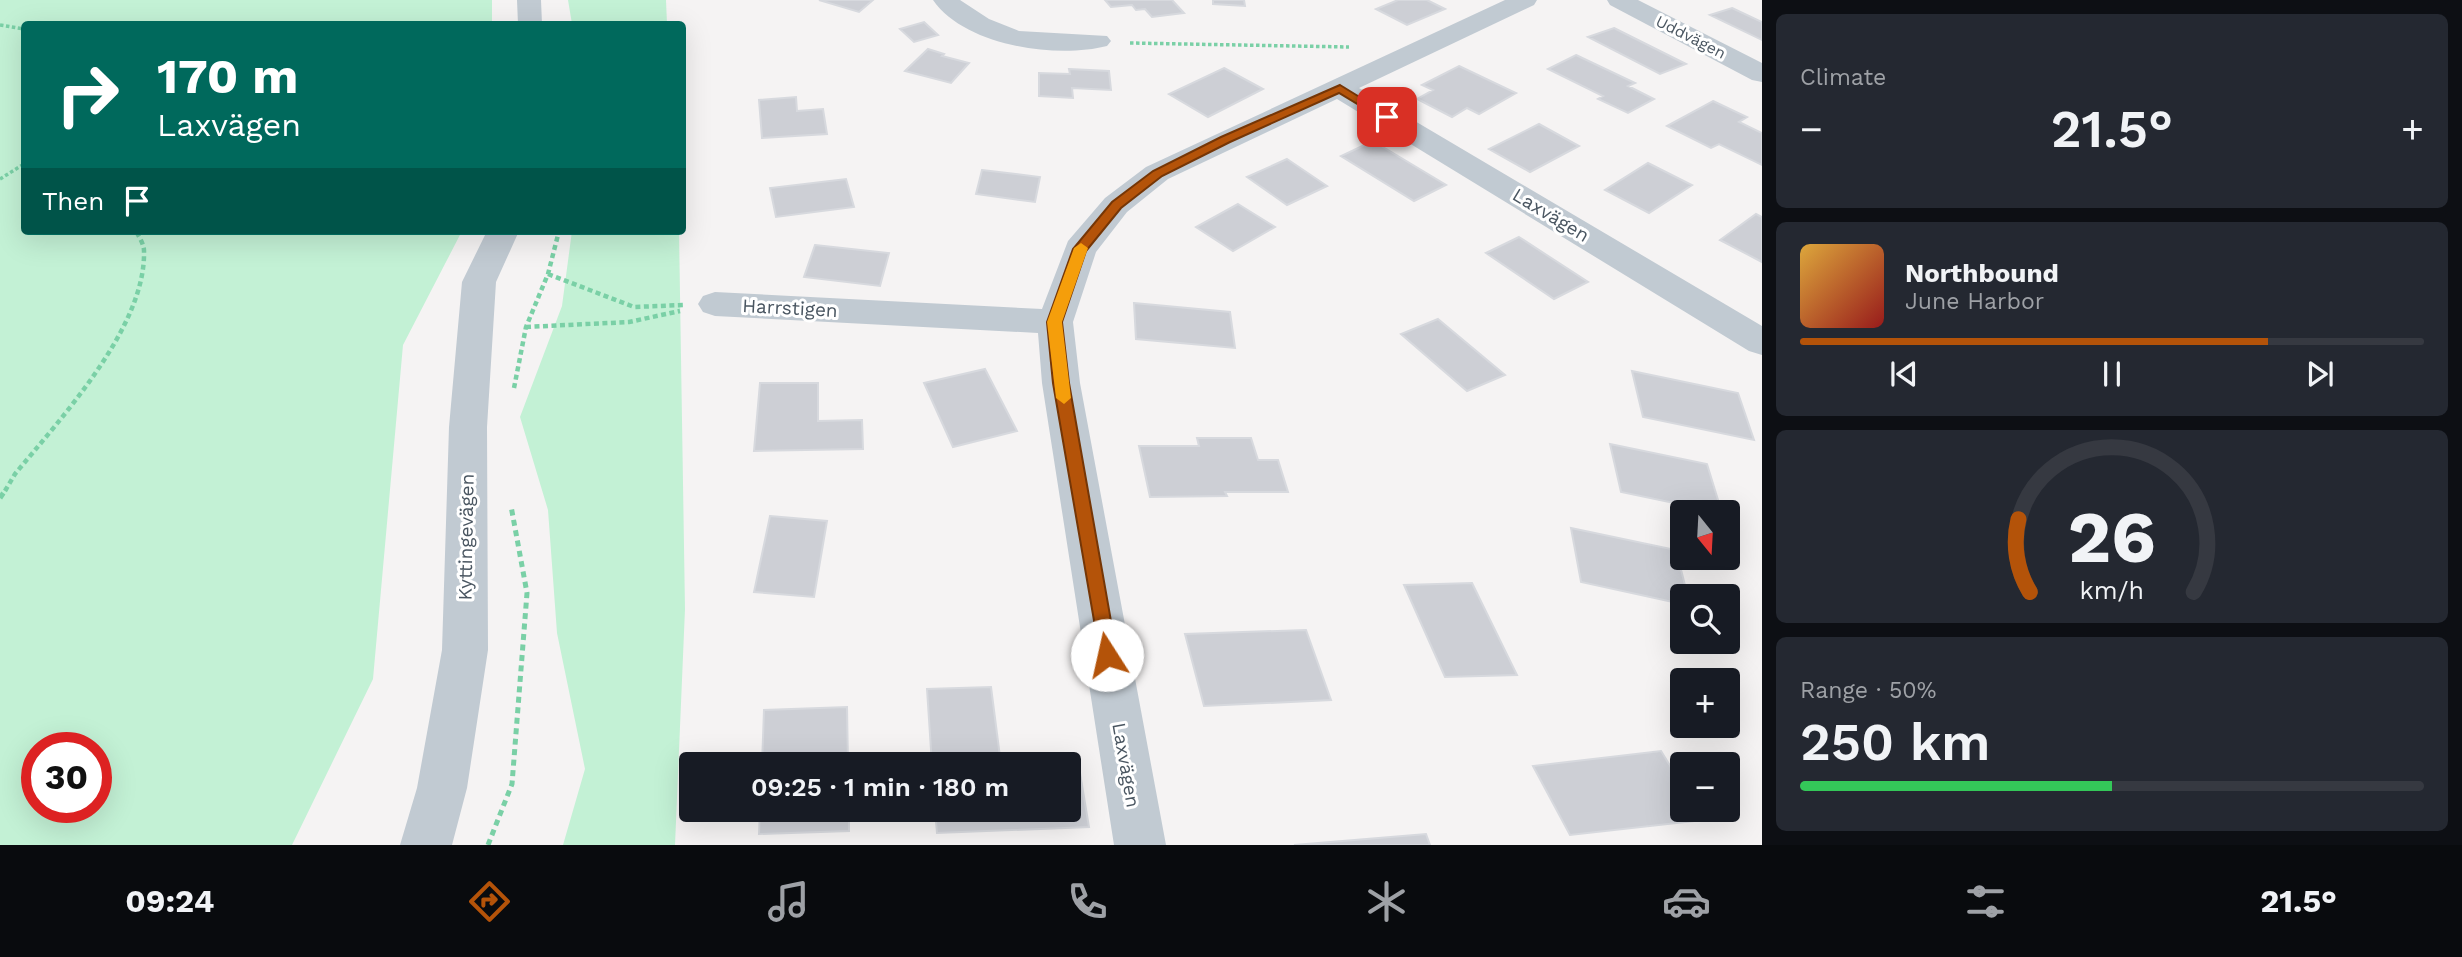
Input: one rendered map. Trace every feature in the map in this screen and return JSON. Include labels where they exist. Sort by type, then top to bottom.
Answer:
[{"type":"street","points":[[529,0],[530,21]]},
{"type":"street","points":[[945,0],[973,20],[1009,37],[1054,45],[1098,41]]},
{"type":"street","name":"Laxvägen","points":[[1140,845],[1061,383],[1055,322],[1080,249],[1116,205],[1157,173],[1525,0]]},
{"type":"street","name":"Uddvägen","points":[[1619,0],[1762,74]]},
{"type":"street","name":"Laxvägen","points":[[1340,89],[1762,342]]},
{"type":"street","name":"Kyttingevägen","points":[[426,845],[442,788],[465,650],[468,427],[479,282],[501,235]]},
{"type":"street","name":"Harrstigen","points":[[715,304],[1055,322]]},
{"type":"path","points":[[0,26],[21,29]]},
{"type":"path","points":[[1098,41],[1373,47],[1399,59]]},
{"type":"path","points":[[0,179],[21,166]]},
{"type":"path","points":[[0,498],[15,474],[91,382],[135,303],[144,249],[138,235]]},
{"type":"path","points":[[511,401],[526,327],[548,274],[558,235]]},
{"type":"path","points":[[548,274],[634,307],[715,304]]},
{"type":"path","name":"Harrstigen","points":[[526,327],[629,322],[715,304]]},
{"type":"path","points":[[488,845],[512,784],[527,593],[510,502]]},
{"type":"green space","points":[[0,0],[492,0],[492,21],[21,21],[21,235],[460,235],[403,345],[373,679],[292,845],[0,845]]},
{"type":"green space","points":[[568,0],[666,0],[667,21],[572,21]]},
{"type":"green space","points":[[571,235],[679,235],[685,609],[675,845],[563,845],[585,769],[557,633],[548,510],[520,417],[562,306]]},
{"type":"building","points":[[819,0],[873,0],[859,12]]},
{"type":"building","points":[[1105,0],[1172,0],[1184,13],[1152,17],[1145,9],[1136,10],[1132,5],[1111,7]]},
{"type":"building","points":[[1213,0],[1244,0],[1245,6],[1213,4]]},
{"type":"building","points":[[1398,0],[1427,0],[1445,9],[1407,25],[1376,9]]},
{"type":"building","points":[[1732,8],[1762,22],[1762,40],[1710,15]]},
{"type":"building","points":[[924,22],[938,35],[914,42],[900,29]]},
{"type":"building","points":[[1614,28],[1686,64],[1660,74],[1588,37]]},
{"type":"building","points":[[928,49],[944,54],[942,56],[969,63],[951,83],[905,71]]},
{"type":"building","points":[[1576,55],[1635,83],[1628,86],[1654,99],[1628,113],[1598,99],[1603,96],[1548,69]]},
{"type":"building","points":[[1459,66],[1516,93],[1479,114],[1467,108],[1452,117],[1417,99],[1433,90],[1422,85]]},
{"type":"building","points":[[1224,68],[1263,89],[1208,117],[1169,94]]},
{"type":"building","points":[[1069,69],[1109,71],[1111,90],[1072,88],[1073,98],[1039,96],[1039,73],[1070,74]]},
{"type":"building","points":[[796,97],[797,111],[823,109],[827,134],[762,138],[759,100]]},
{"type":"building","points":[[1713,101],[1747,117],[1739,122],[1762,133],[1762,165],[1719,144],[1711,148],[1667,126]]},
{"type":"building","points":[[1539,124],[1579,146],[1530,172],[1489,149]]},
{"type":"building","points":[[1373,141],[1446,185],[1414,201],[1341,156]]},
{"type":"building","points":[[1287,159],[1327,186],[1287,205],[1247,177]]},
{"type":"building","points":[[1648,163],[1692,185],[1649,213],[1605,190]]},
{"type":"building","points":[[982,170],[1040,177],[1035,202],[976,194]]},
{"type":"building","points":[[846,179],[854,207],[776,217],[770,188]]},
{"type":"building","points":[[1238,204],[1275,227],[1233,251],[1196,227]]},
{"type":"building","points":[[1756,214],[1762,217],[1762,262],[1720,240]]},
{"type":"building","points":[[1519,237],[1588,282],[1554,299],[1486,253]]},
{"type":"building","points":[[815,245],[889,253],[880,286],[804,277]]},
{"type":"building","points":[[1134,303],[1230,312],[1235,348],[1136,339]]},
{"type":"building","points":[[1438,319],[1505,375],[1467,391],[1401,334]]},
{"type":"building","points":[[985,369],[1017,431],[953,447],[924,383]]},
{"type":"building","points":[[1632,371],[1738,393],[1754,440],[1643,417]]},
{"type":"building","points":[[760,383],[818,383],[818,421],[862,420],[863,449],[754,451]]},
{"type":"building","points":[[1197,438],[1251,438],[1258,460],[1278,460],[1288,492],[1225,492],[1227,496],[1150,497],[1139,446],[1199,446]]},
{"type":"building","points":[[1610,444],[1707,464],[1718,500],[1670,500],[1670,502],[1621,492]]},
{"type":"building","points":[[770,516],[827,521],[814,597],[754,592]]},
{"type":"building","points":[[1571,528],[1670,549],[1670,570],[1681,570],[1685,584],[1670,584],[1670,601],[1581,582]]},
{"type":"building","points":[[1472,583],[1517,675],[1445,677],[1404,585]]},
{"type":"building","points":[[1306,630],[1331,700],[1204,706],[1185,634]]},
{"type":"building","points":[[991,687],[999,752],[931,752],[927,689]]},
{"type":"building","points":[[847,707],[848,752],[762,752],[764,710]]},
{"type":"building","points":[[1661,751],[1670,766],[1670,822],[1686,822],[1570,835],[1533,766]]},
{"type":"building","points":[[1081,779],[1089,827],[937,833],[936,822],[1081,822]]},
{"type":"building","points":[[760,822],[849,822],[849,831],[759,834]]},
{"type":"building","points":[[1426,834],[1430,845],[1294,845]]},
{"type":"slow traffic","points":[[1064,398],[1055,322],[1081,248]]},
{"type":"route","points":[[1107,655],[1061,383],[1055,322],[1080,249],[1116,205],[1157,173],[1225,139],[1340,89],[1387,117]]}]
